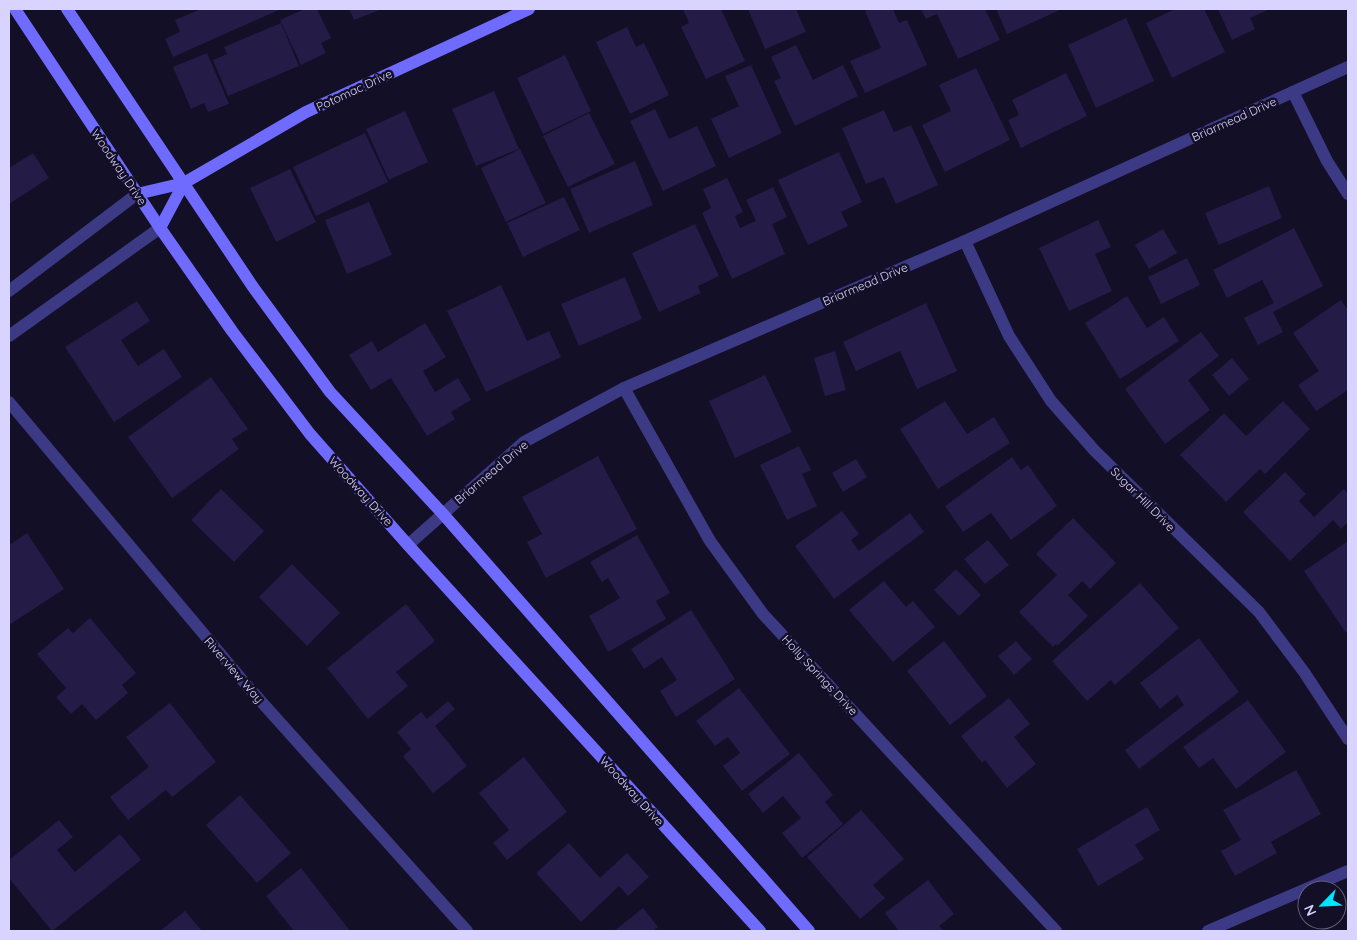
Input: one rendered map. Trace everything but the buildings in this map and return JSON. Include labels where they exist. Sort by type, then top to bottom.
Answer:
[{"type":"main road","name":"Woodway Drive","points":[[15,9],[160,228],[232,331],[310,434],[408,545],[760,931]]},
{"type":"main road","points":[[67,9],[253,287],[330,392],[443,514],[809,931]]},
{"type":"main road","name":"Potomac Drive","points":[[137,194],[184,183],[306,112],[529,9]]},
{"type":"main road","points":[[160,228],[184,183]]},
{"type":"street","name":"Briarmead Drive","points":[[408,545],[524,442],[624,388],[965,241],[1348,67]]},
{"type":"street","points":[[1293,92],[1327,161],[1348,194]]},
{"type":"street","name":"Potomac Drive","points":[[9,291],[137,194]]},
{"type":"street","points":[[9,336],[160,228]]},
{"type":"street","name":"Sugar Hill Drive","points":[[965,241],[1009,336],[1051,401],[1128,485],[1259,612],[1304,672],[1348,739]]},
{"type":"street","name":"Holly Springs Drive","points":[[624,388],[710,541],[763,614],[1056,931]]},
{"type":"street","name":"Riverview Way","points":[[9,402],[250,688],[467,931]]},
{"type":"street","points":[[1208,931],[1348,871]]}]
